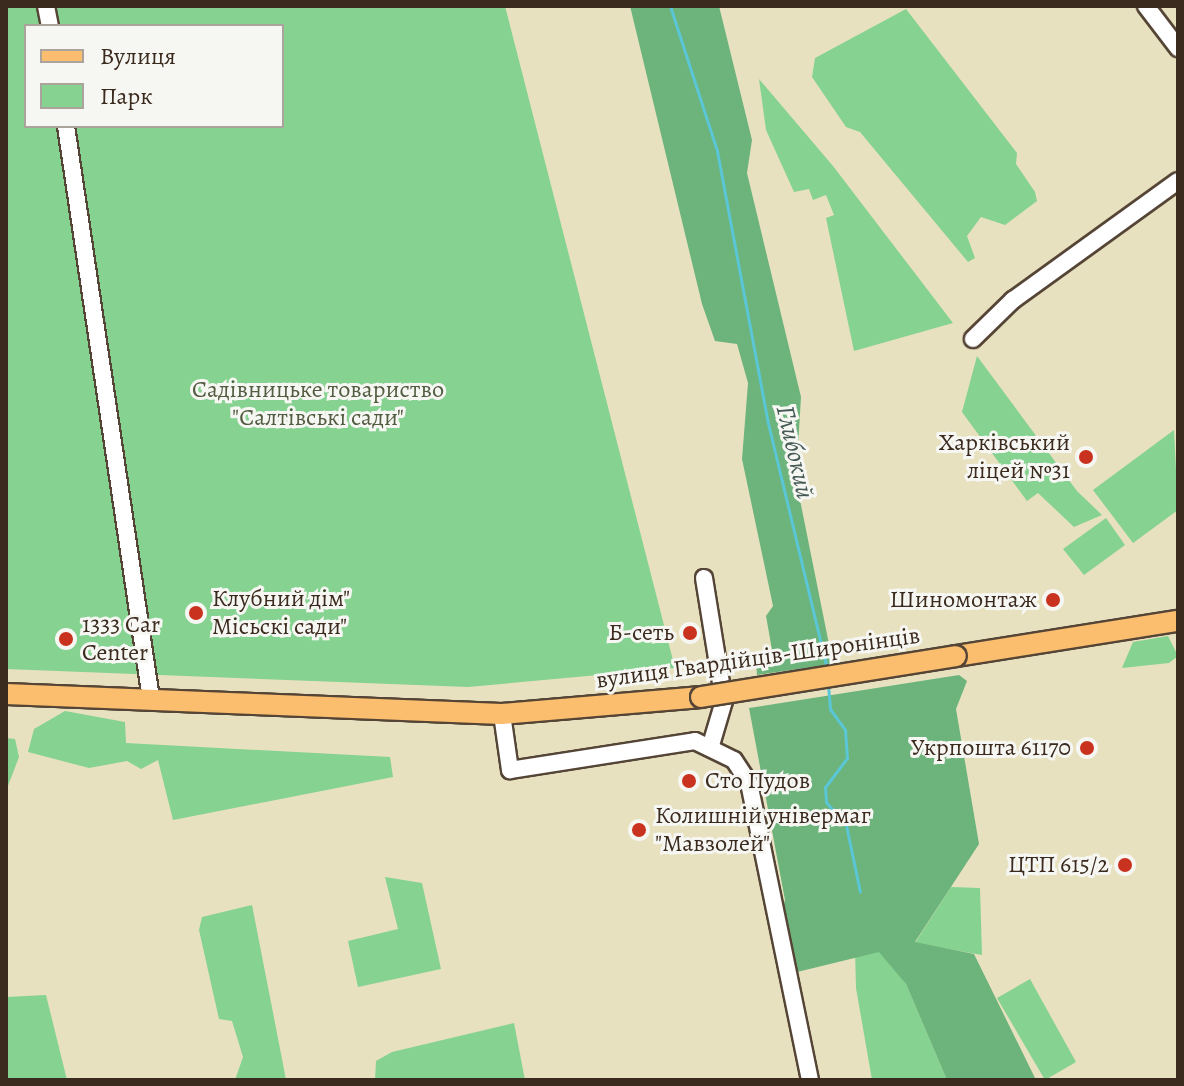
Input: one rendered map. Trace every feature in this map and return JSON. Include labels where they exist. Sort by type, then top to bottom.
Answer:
[{"type":"main road","name":"вулиця Гвардійців-Широнінців","points":[[6,694],[502,714],[701,697],[1178,621]]},
{"type":"street","points":[[1146,6],[1178,48]]},
{"type":"street","points":[[66,128],[151,699]]},
{"type":"street","points":[[973,339],[1013,300],[1178,181]]},
{"type":"street","points":[[704,578],[724,701],[711,745]]},
{"type":"street","points":[[502,714],[510,770],[685,742],[711,745],[734,760],[749,783],[810,1080]]},
{"type":"green space","name":"Садівницьке товариство \"Салтівські сади\"","points":[[6,6],[505,6],[675,668],[468,687],[6,669]]},
{"type":"green space","points":[[630,6],[719,6],[752,140],[747,173],[801,397],[796,480],[833,664],[757,675],[756,662],[772,650],[766,616],[773,606],[742,459],[748,383],[737,344],[715,341],[702,304]]},
{"type":"green space","points":[[906,9],[1017,153],[1016,164],[1035,192],[1037,201],[1005,225],[981,217],[967,236],[975,258],[968,262],[860,132],[846,127],[812,77],[815,58]]},
{"type":"green space","points":[[759,79],[833,166],[953,323],[854,351],[826,218],[834,215],[826,195],[813,200],[809,189],[794,192],[766,130]]},
{"type":"green space","points":[[977,356],[1077,491],[1102,515],[1074,527],[1038,493],[1027,501],[962,412]]},
{"type":"green space","points":[[1174,430],[1178,510],[1133,543],[1093,490]]},
{"type":"green space","points":[[1106,518],[1125,545],[1084,575],[1063,549]]},
{"type":"green space","points":[[1168,636],[1178,656],[1169,663],[1122,668],[1133,642]]},
{"type":"green space","points":[[959,675],[967,681],[956,709],[979,844],[915,942],[974,954],[1036,1080],[947,1080],[906,984],[879,952],[789,974],[778,920],[785,900],[749,708]]},
{"type":"green space","points":[[65,711],[125,722],[126,743],[390,757],[393,777],[173,820],[158,760],[141,769],[127,761],[89,768],[28,752],[34,729]]},
{"type":"green space","points":[[6,738],[15,739],[19,757],[6,791]]},
{"type":"green space","points":[[385,877],[422,883],[441,969],[358,987],[348,941],[398,929]]},
{"type":"green space","points":[[951,887],[980,888],[982,955],[915,943]]},
{"type":"green space","points":[[252,905],[286,1080],[235,1080],[243,1057],[232,1021],[219,1019],[199,930],[202,917]]},
{"type":"green space","points":[[854,910],[906,984],[947,1080],[872,1080],[856,988]]},
{"type":"green space","points":[[1030,979],[1076,1062],[1045,1080],[997,998]]},
{"type":"green space","points":[[46,995],[67,1080],[6,1080],[6,997]]},
{"type":"green space","points":[[514,1023],[525,1080],[375,1080],[376,1061],[392,1052]]},
{"type":"waterway","name":"Глибокий","points":[[670,6],[717,151],[767,419],[827,669]]},
{"type":"waterway","name":"Глибокий","points":[[828,685],[830,709],[845,730],[847,758],[825,787],[826,802],[846,825],[860,892]]},
{"type":"place","name":"Харківський ліцей №31","points":[[1086,457]]},
{"type":"place","name":"Шиномонтаж","points":[[1053,600]]},
{"type":"place","name":"Клубний дім\" Місьскі сади\"","points":[[196,613]]},
{"type":"place","name":"Б-сеть","points":[[690,633]]},
{"type":"place","name":"1333 Car Center","points":[[66,639]]},
{"type":"place","name":"Укрпошта 61170","points":[[1087,748]]},
{"type":"place","name":"Сто Пудов","points":[[689,781]]},
{"type":"place","name":"Колишній універмаг \"Мавзолей\"","points":[[639,830]]},
{"type":"place","name":"ЦТП 615/2","points":[[1125,865]]}]
